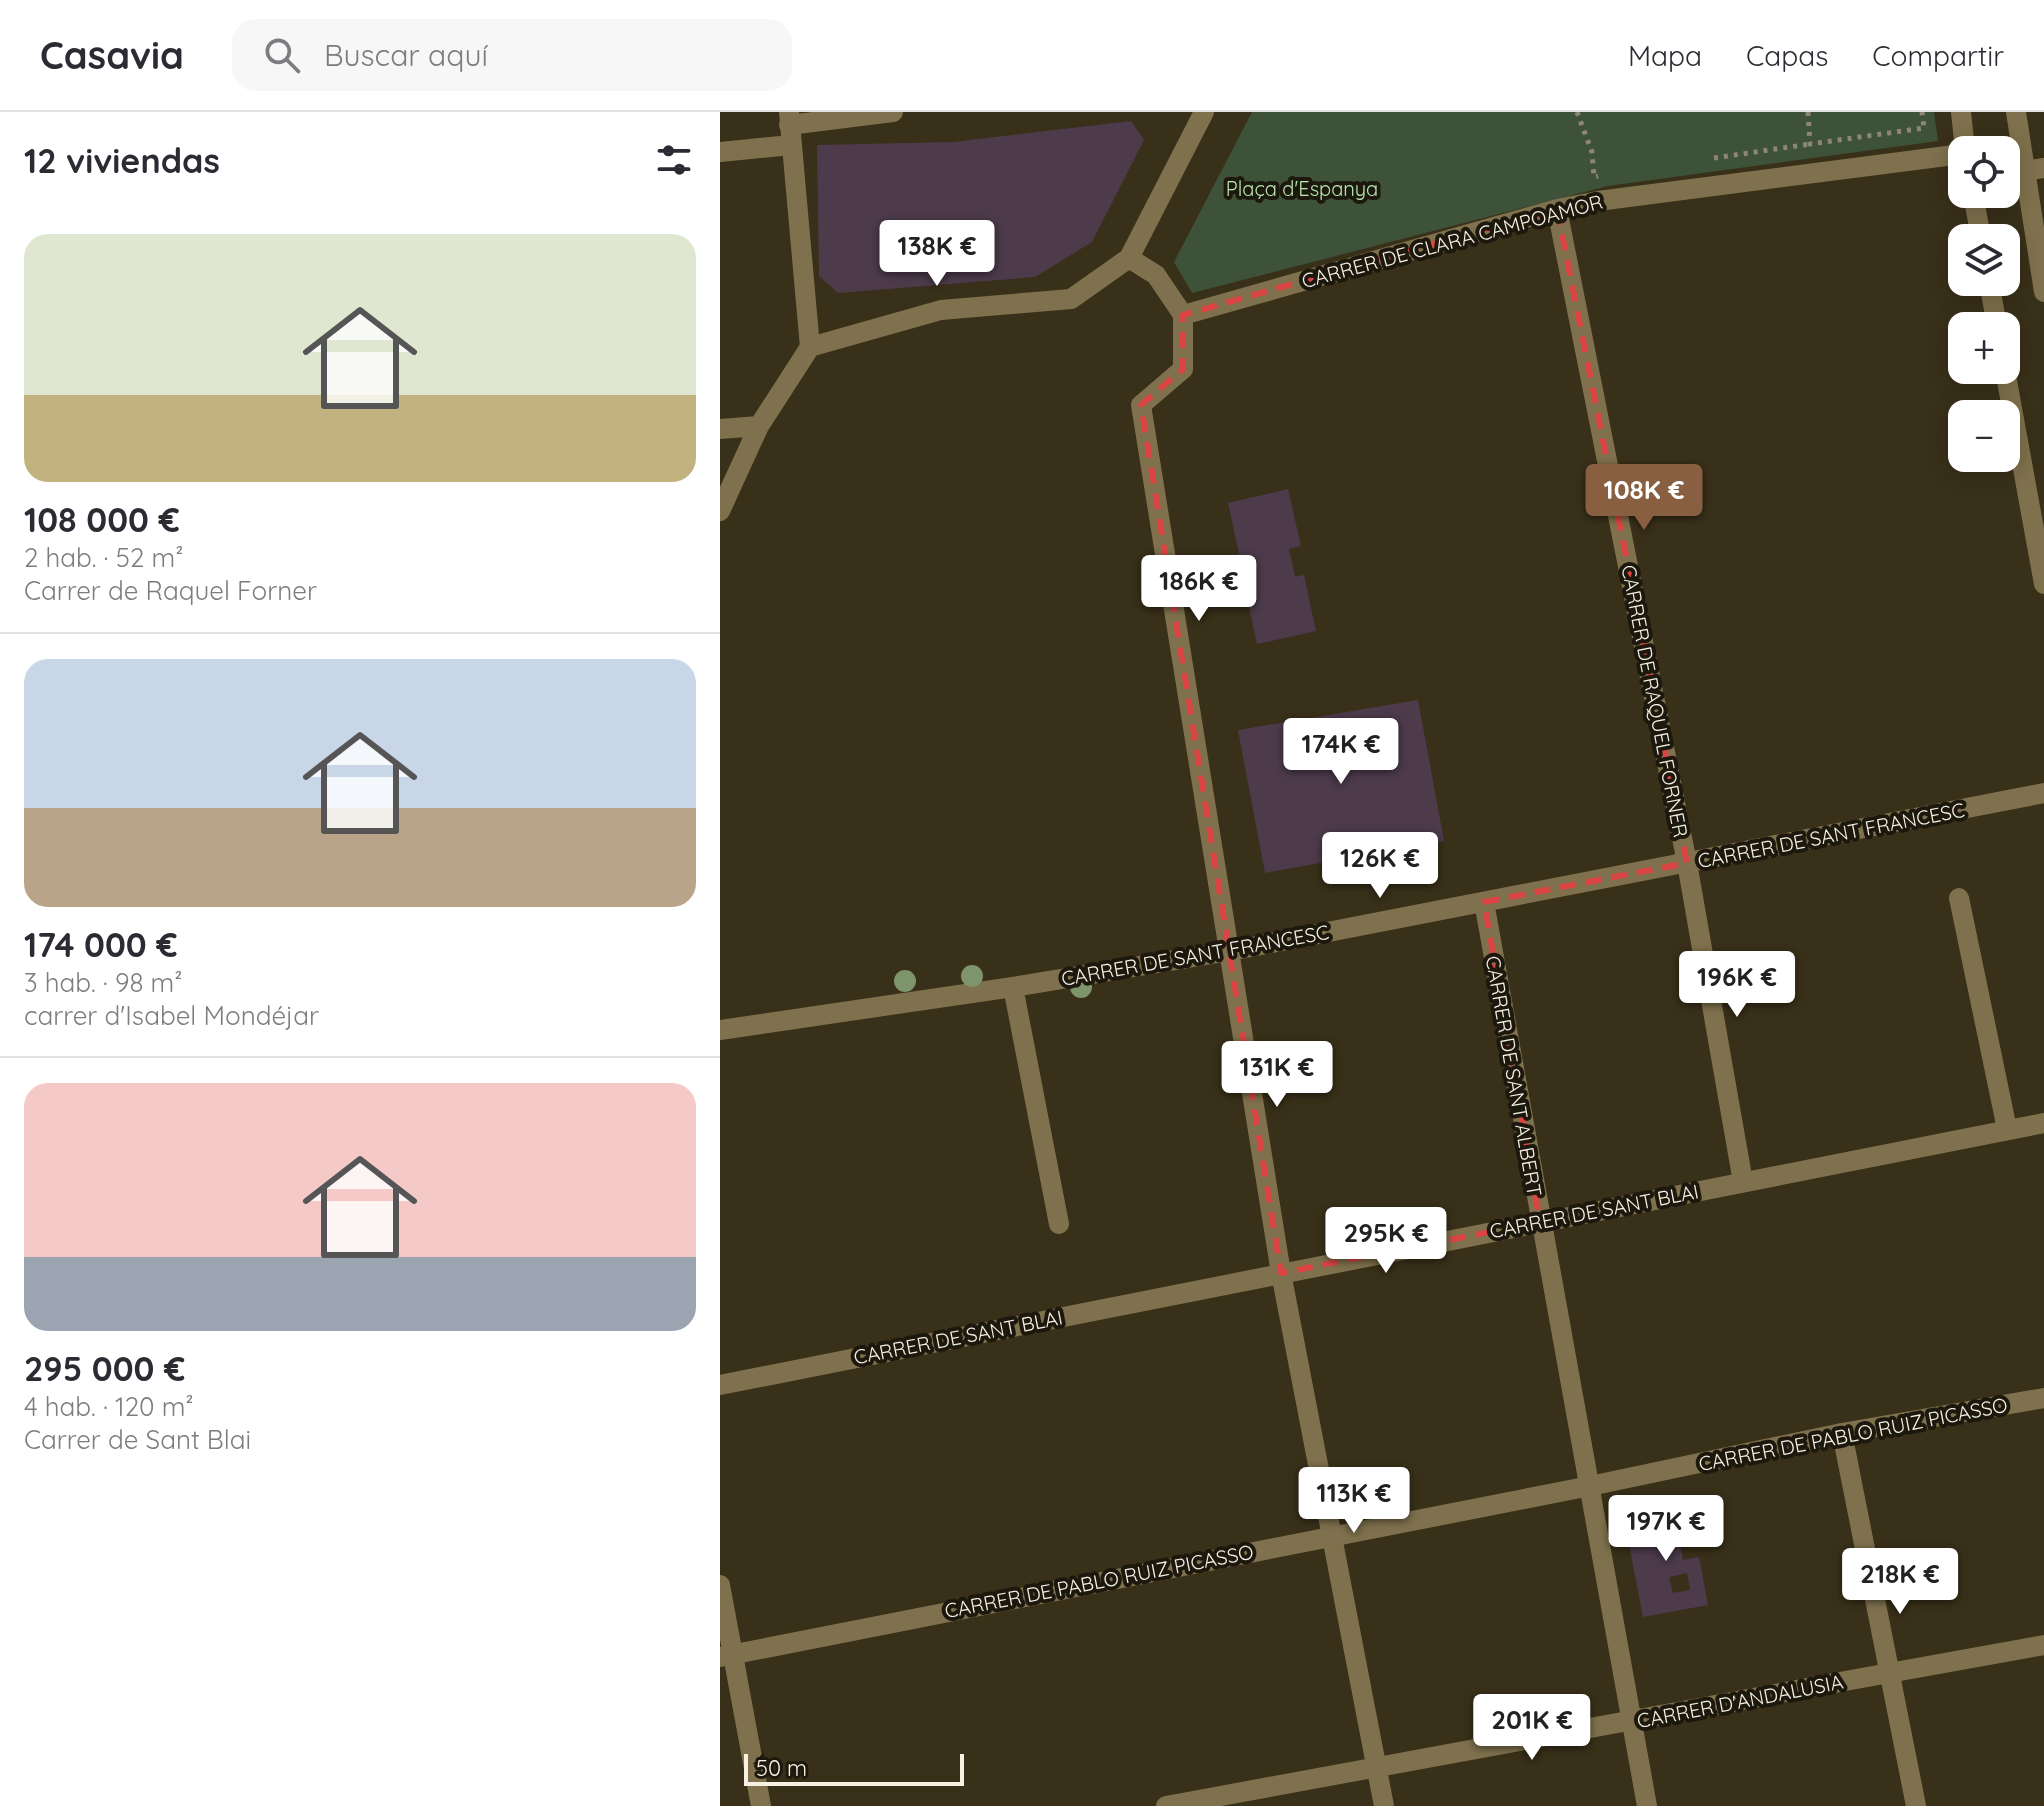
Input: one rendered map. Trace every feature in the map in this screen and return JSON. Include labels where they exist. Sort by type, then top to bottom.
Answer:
[{"type":"street","points":[[720,152],[790,127],[893,112]]},
{"type":"street","points":[[810,347],[941,310],[1071,299],[1129,258],[1204,112]]},
{"type":"street","points":[[1961,112],[1963,136]]},
{"type":"street","points":[[2016,112],[2034,169],[2044,292]]},
{"type":"street","points":[[720,511],[759,426],[810,347],[790,127]]},
{"type":"street","name":"CARRER DE CLARA CAMPOAMOR","points":[[1183,315],[1557,209],[1948,154]]},
{"type":"street","name":"CARRER DE RAQUEL FORNER","points":[[1557,209],[1687,863],[1743,1182]]},
{"type":"street","points":[[1129,258],[1156,275],[1183,315],[1183,369],[1141,405],[1281,1273],[1384,1806]]},
{"type":"street","points":[[2008,384],[2044,584]]},
{"type":"street","points":[[720,429],[759,426]]},
{"type":"street","name":"CARRER DE SANT FRANCESC","points":[[720,1030],[1230,951],[2044,793]]},
{"type":"street","points":[[1959,898],[2007,1129]]},
{"type":"street","name":"CARRER DE SANT ALBERT","points":[[1484,902],[1647,1806]]},
{"type":"street","points":[[1013,987],[1059,1224]]},
{"type":"street","name":"CARRER DE SANT BLAI","points":[[720,1385],[2044,1123]]},
{"type":"street","name":"CARRER DE PABLO RUIZ PICASSO","points":[[726,1655],[1590,1486],[1842,1433],[2044,1398]]},
{"type":"street","points":[[1842,1433],[1916,1806]]},
{"type":"street","points":[[720,1585],[726,1655],[761,1806]]},
{"type":"street","name":"CARRER D'ANDALUSIA","points":[[1166,1806],[2044,1645]]},
{"type":"path","points":[[1577,112],[1592,152],[1594,177],[1610,174]]},
{"type":"path","points":[[1808,112],[1810,144]]},
{"type":"path","points":[[1702,160],[1924,128],[1922,112]]},
{"type":"highlighted area","points":[[1557,209],[1687,863],[1484,902],[1540,1222],[1281,1273],[1141,405],[1183,369],[1183,315]]},
{"type":"green space","name":"Plaça d'Espanya","points":[[1252,112],[1934,112],[1938,141],[1608,186],[1192,293],[1174,262]]},
{"type":"building","points":[[1131,121],[1144,140],[1092,242],[1035,277],[838,293],[819,276],[817,145],[953,142]]},
{"type":"building","points":[[1288,489],[1301,546],[1289,549],[1295,577],[1304,575],[1316,631],[1257,644],[1246,593],[1237,596],[1228,556],[1239,554],[1228,503]]},
{"type":"building","points":[[1418,700],[1444,841],[1265,873],[1238,730]]},
{"type":"building","points":[[1689,1508],[1696,1541],[1680,1544],[1683,1560],[1699,1557],[1708,1605],[1643,1617],[1626,1529],[1635,1518]],"holes":[[[1687,1573],[1690,1590],[1673,1593],[1669,1577]]]}]
